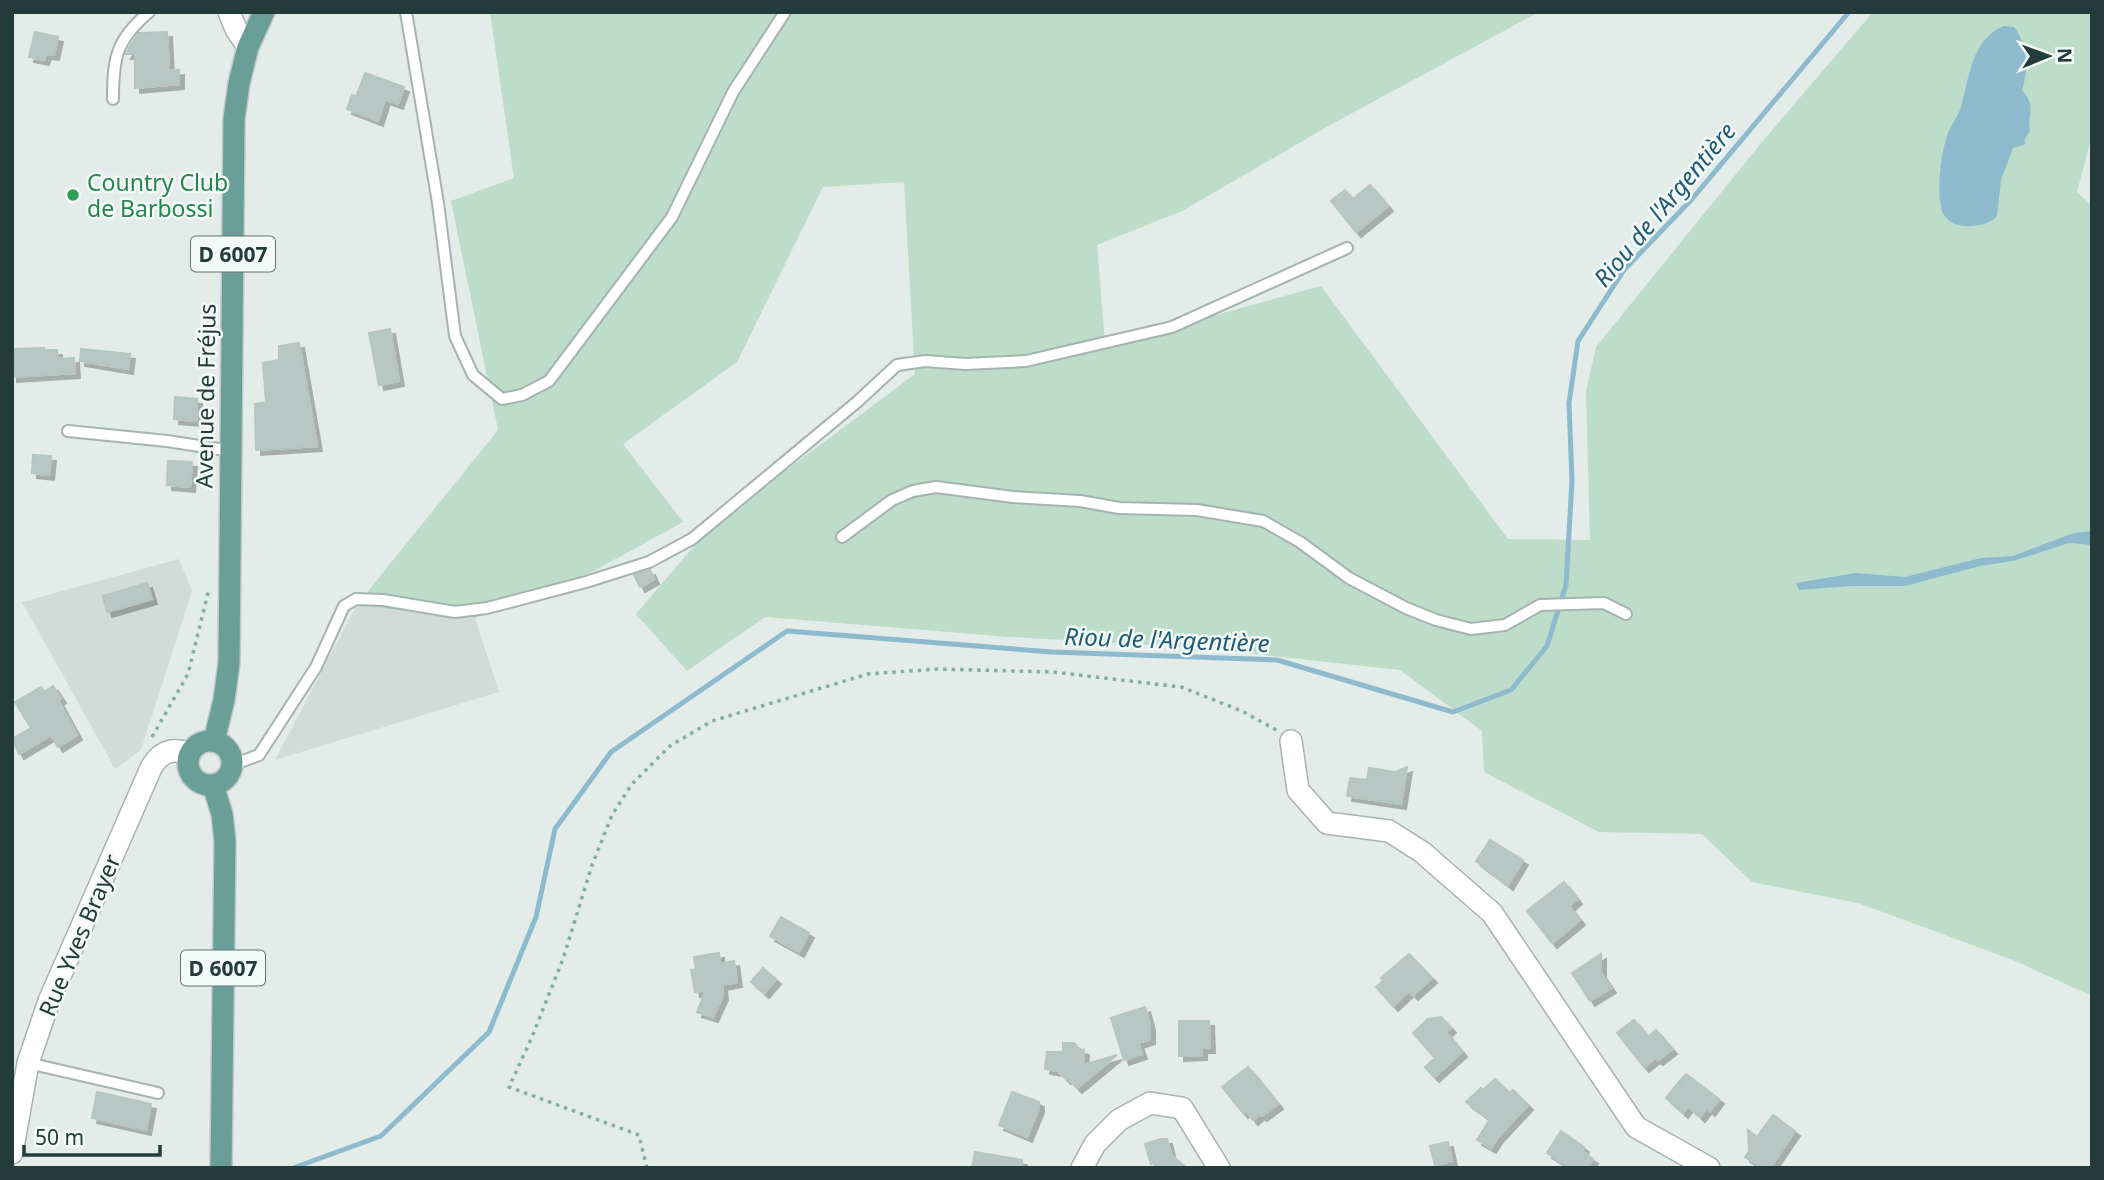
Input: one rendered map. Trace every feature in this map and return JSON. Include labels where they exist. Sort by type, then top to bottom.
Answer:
[{"type":"main road","name":"Avenue de Fréjus","points":[[214,741],[229,663],[234,119],[248,47],[264,12]]},
{"type":"main road","points":[[214,741],[230,754],[232,765],[229,775],[222,782],[203,785],[195,780],[187,763],[195,746],[214,741]]},
{"type":"main road","name":"D 6007","points":[[213,785],[222,814],[225,841],[221,1160]]},
{"type":"street","points":[[229,12],[248,47]]},
{"type":"street","points":[[1291,741],[1298,790],[1327,823],[1389,831],[1422,852],[1492,913],[1636,1127],[1709,1168]]},
{"type":"street","name":"Rue Yves Brayer","points":[[12,1153],[28,1063],[49,1001],[151,768],[157,757],[167,751],[179,750],[190,754]]},
{"type":"street","points":[[1082,1168],[1095,1144],[1119,1120],[1150,1102],[1182,1108],[1219,1168]]},
{"type":"lane","points":[[113,99],[115,54],[125,37],[149,12]]},
{"type":"lane","points":[[406,12],[438,203],[455,336],[473,375],[502,398],[522,395],[549,381],[672,217],[733,92],[785,12]]},
{"type":"lane","points":[[232,765],[259,755],[316,667],[344,606],[356,599],[383,600],[455,612],[487,608],[649,562],[692,539],[857,402],[897,365],[925,360],[965,364],[1026,360],[1172,327],[1347,248]]},
{"type":"lane","points":[[68,431],[167,441],[231,451]]},
{"type":"lane","points":[[842,537],[892,500],[913,491],[936,487],[1013,497],[1080,500],[1119,508],[1197,510],[1263,521],[1300,542],[1349,578],[1406,608],[1436,620],[1471,629],[1505,625],[1541,605],[1604,603],[1626,614]]},
{"type":"lane","points":[[28,1063],[158,1093]]},
{"type":"path","points":[[647,1168],[639,1135],[509,1087],[563,959],[592,865],[612,815],[632,784],[670,746],[712,721],[868,674],[937,669],[1054,673],[1181,687],[1242,711],[1291,741]]},
{"type":"shaded area","points":[[179,559],[192,591],[141,750],[115,769],[22,602]]},
{"type":"shaded area","points":[[356,606],[475,618],[499,692],[275,760]]},
{"type":"green space","points":[[490,12],[1539,12],[1332,124],[1182,211],[1097,245],[1105,342],[1172,327],[1321,286],[1508,539],[1590,540],[1586,391],[1596,347],[1762,142],[1873,12],[2092,12],[2092,136],[2077,192],[2092,206],[2092,996],[2013,960],[1858,903],[1752,882],[1702,834],[1599,832],[1484,772],[1482,731],[1400,670],[1201,648],[1010,637],[765,617],[687,671],[636,614],[700,539],[769,483],[915,374],[904,182],[823,187],[737,362],[623,444],[683,522],[592,572],[475,618],[356,606],[498,430],[451,201],[514,178]]},
{"type":"water","points":[[2004,26],[2014,27],[2025,49],[2026,74],[2022,90],[2030,105],[2030,131],[2024,140],[2026,144],[2013,148],[2001,180],[1997,216],[1980,225],[1958,225],[1946,218],[1941,208],[1940,176],[1945,144],[1961,107],[1978,49],[1993,32]]},
{"type":"water","points":[[2092,531],[2092,545],[2069,543],[2013,561],[1980,566],[1905,586],[1799,590],[1796,583],[1855,573],[1905,577],[1981,558],[2013,556],[2074,533]]},
{"type":"building","points":[[35,32],[58,37],[54,55],[46,54],[44,60],[29,57]]},
{"type":"building","points":[[167,32],[169,71],[179,70],[179,84],[135,88],[135,54],[126,54],[132,43],[139,33]]},
{"type":"building","points":[[365,73],[404,87],[398,104],[385,99],[378,121],[347,109],[352,95],[356,97]]},
{"type":"building","points":[[1370,185],[1388,206],[1356,232],[1331,201],[1345,190],[1353,199]]},
{"type":"building","points":[[390,329],[399,381],[379,385],[369,333]]},
{"type":"building","points":[[299,343],[317,446],[256,450],[255,404],[266,402],[263,363],[279,360],[279,346]]},
{"type":"building","points":[[12,349],[57,350],[58,359],[74,358],[75,373],[12,377]]},
{"type":"building","points":[[81,349],[130,354],[128,369],[80,361]]},
{"type":"building","points":[[175,397],[197,399],[196,421],[174,419]]},
{"type":"building","points":[[33,455],[51,456],[49,475],[32,473]]},
{"type":"building","points":[[168,461],[192,462],[190,487],[167,485]]},
{"type":"building","points":[[650,570],[654,579],[640,587],[634,575]]},
{"type":"building","points":[[147,583],[152,599],[107,612],[103,596]]},
{"type":"building","points":[[53,686],[77,735],[58,747],[51,735],[19,754],[12,739],[31,728],[15,702],[41,687],[44,692]]},
{"type":"building","points":[[1407,767],[1401,804],[1347,796],[1350,778],[1367,780],[1369,768],[1395,772]]},
{"type":"building","points":[[1490,840],[1523,860],[1508,885],[1476,861]]},
{"type":"building","points":[[1564,882],[1577,899],[1569,906],[1580,920],[1552,943],[1527,911]]},
{"type":"building","points":[[781,917],[809,933],[799,952],[770,936]]},
{"type":"building","points":[[719,953],[720,964],[734,961],[737,982],[722,985],[723,995],[713,1017],[697,1012],[706,990],[695,992],[691,970],[696,969],[694,957]]},
{"type":"building","points":[[1409,954],[1432,978],[1413,995],[1409,991],[1393,1006],[1376,987],[1384,980],[1381,978]]},
{"type":"building","points":[[1601,954],[1601,973],[1611,988],[1590,1001],[1572,973]]},
{"type":"building","points":[[763,968],[776,979],[764,993],[751,982]]},
{"type":"building","points":[[1145,1007],[1150,1025],[1150,1039],[1138,1043],[1142,1054],[1124,1060],[1111,1018]]},
{"type":"building","points":[[1441,1017],[1451,1028],[1446,1032],[1462,1052],[1434,1077],[1425,1067],[1435,1058],[1413,1033],[1428,1019]]},
{"type":"building","points":[[1634,1020],[1648,1037],[1656,1030],[1672,1049],[1644,1067],[1617,1033]]},
{"type":"building","points":[[1179,1021],[1209,1021],[1210,1048],[1202,1048],[1202,1055],[1179,1056]]},
{"type":"building","points":[[1063,1043],[1074,1043],[1084,1050],[1083,1065],[1117,1055],[1077,1088],[1058,1071],[1045,1069],[1047,1052],[1063,1052]]},
{"type":"building","points":[[1248,1067],[1278,1104],[1253,1120],[1246,1111],[1243,1113],[1222,1087]]},
{"type":"building","points":[[1686,1074],[1719,1099],[1710,1111],[1707,1108],[1700,1117],[1688,1106],[1683,1113],[1666,1098],[1678,1083],[1687,1090],[1679,1082]]},
{"type":"building","points":[[1495,1079],[1510,1093],[1513,1090],[1528,1105],[1491,1148],[1477,1140],[1490,1119],[1466,1102]]},
{"type":"building","points":[[97,1092],[151,1104],[146,1130],[92,1118]]},
{"type":"building","points":[[1012,1092],[1039,1102],[1027,1137],[999,1125]]},
{"type":"building","points":[[1773,1115],[1795,1131],[1770,1168],[1763,1168],[1745,1157],[1749,1151],[1748,1130],[1757,1137]]},
{"type":"building","points":[[1561,1131],[1584,1147],[1582,1151],[1593,1159],[1587,1168],[1570,1168],[1547,1153]]},
{"type":"building","points":[[1167,1139],[1171,1155],[1187,1168],[1156,1168],[1154,1163],[1151,1164],[1145,1144]]},
{"type":"building","points":[[1448,1142],[1452,1161],[1435,1165],[1430,1146]]},
{"type":"building","points":[[975,1152],[1022,1160],[1022,1168],[972,1168]]},
{"type":"waterway","name":"Riou de l'Argentière","points":[[293,1168],[381,1136],[489,1032],[536,917],[555,829],[611,752],[787,631],[1052,652],[1277,660],[1453,712],[1511,690],[1547,646],[1566,585],[1572,481],[1569,403],[1578,341],[1624,270],[1692,199],[1849,12]]},
{"type":"place","name":"Country Club de Barbossi","points":[[73,195]]}]
